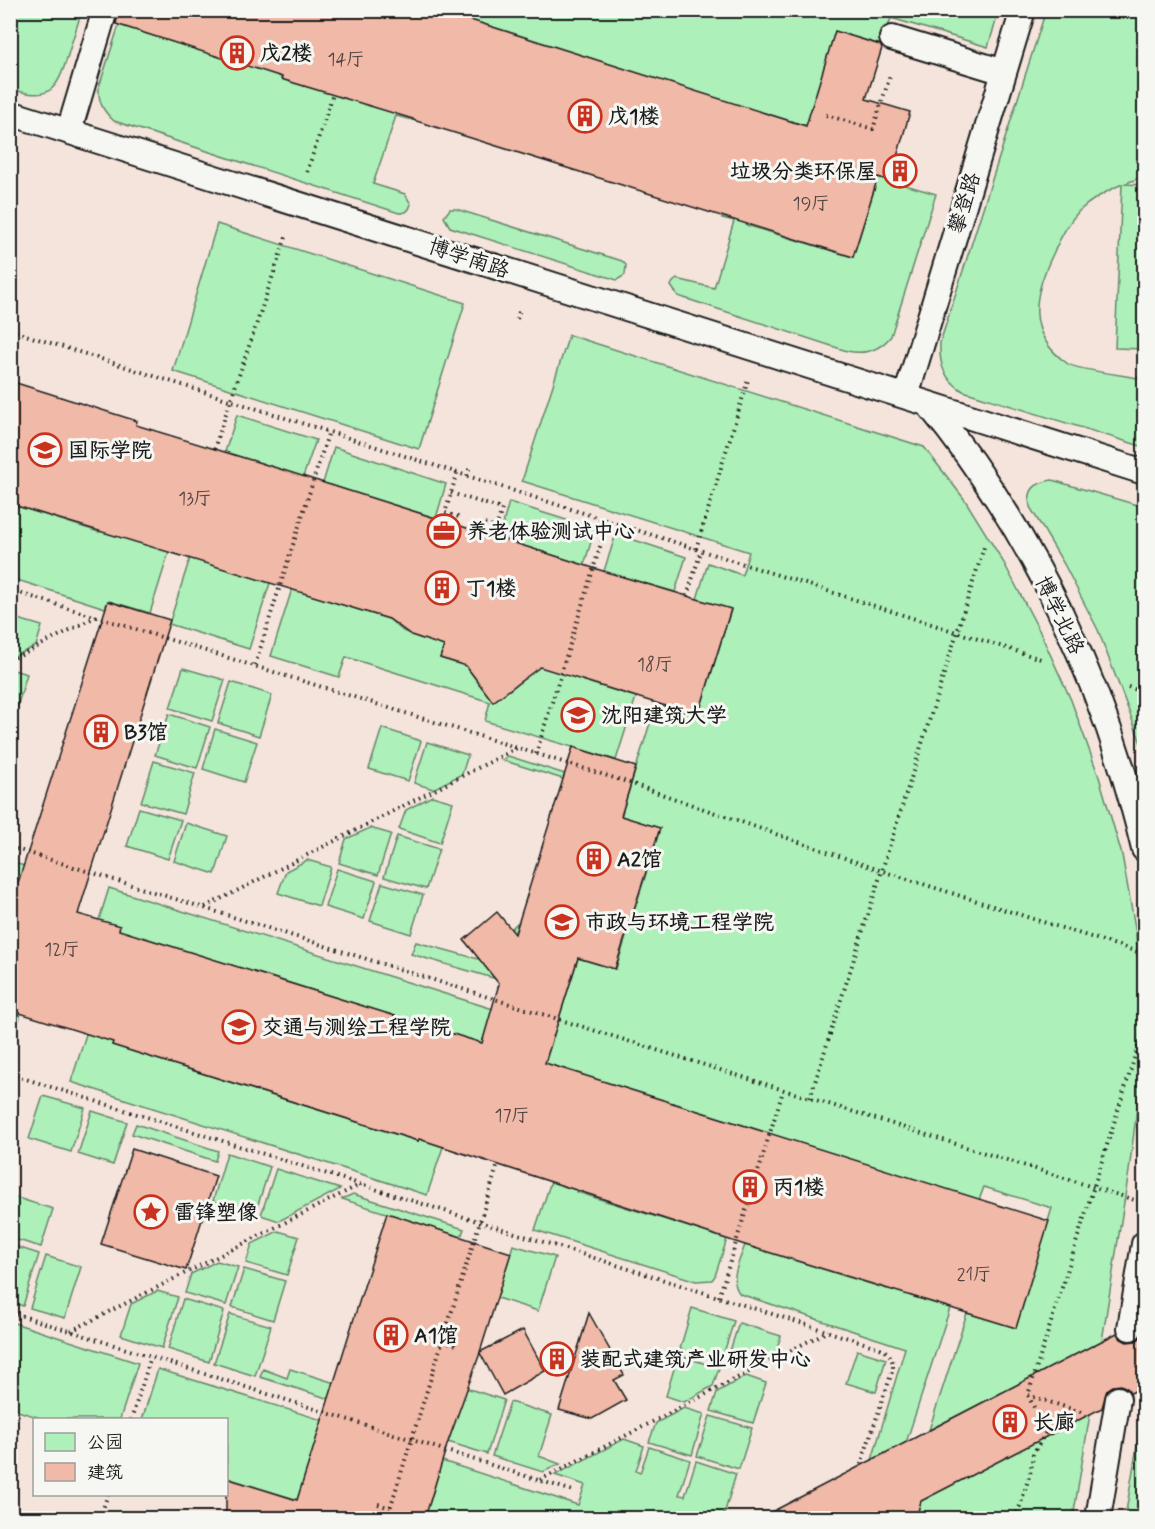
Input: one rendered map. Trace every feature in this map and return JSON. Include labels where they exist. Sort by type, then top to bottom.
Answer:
[{"type":"lane","points":[[69,131],[105,10]]},
{"type":"lane","name":"攀登路","points":[[917,400],[1004,72],[1023,10]]},
{"type":"lane","points":[[896,40],[1004,72]]},
{"type":"lane","name":"博学南路","points":[[10,113],[917,400]]},
{"type":"lane","points":[[917,400],[1144,472]]},
{"type":"lane","name":"博学北路","points":[[917,400],[960,442],[1028,550],[1072,634],[1109,729],[1144,849]]},
{"type":"lane","points":[[1130,1328],[1144,1244]]},
{"type":"lane","points":[[1098,1518],[1118,1399]]},
{"type":"path","points":[[826,115],[873,129],[896,40]]},
{"type":"path","points":[[214,449],[333,94]]},
{"type":"path","points":[[10,330],[1144,692]]},
{"type":"path","points":[[696,549],[750,377]]},
{"type":"path","points":[[255,666],[329,431]]},
{"type":"path","points":[[467,476],[471,465]]},
{"type":"path","points":[[457,473],[445,513],[462,518]]},
{"type":"path","points":[[451,493],[502,509],[496,528],[481,523]]},
{"type":"path","points":[[810,1098],[998,502]]},
{"type":"path","points":[[536,754],[608,521]]},
{"type":"path","points":[[687,597],[701,551]]},
{"type":"path","points":[[10,590],[624,781],[882,871],[1144,954]]},
{"type":"path","points":[[10,661],[97,616]]},
{"type":"path","points":[[204,908],[517,748]]},
{"type":"path","points":[[10,847],[1144,1203]]},
{"type":"path","points":[[1014,1518],[1031,1470],[1033,1454],[1046,1432],[1028,1395],[1144,1028]]},
{"type":"path","points":[[10,1074],[880,1348],[888,1352],[893,1360],[893,1369],[860,1467]]},
{"type":"path","points":[[719,1297],[783,1091]]},
{"type":"path","points":[[387,1518],[498,1164]]},
{"type":"path","points":[[71,1332],[361,1184]]},
{"type":"path","points":[[10,1312],[576,1492]]},
{"type":"path","points":[[539,1480],[828,1331]]},
{"type":"path","points":[[443,1340],[457,1345]]},
{"type":"path","points":[[131,1418],[152,1357]]},
{"type":"path","points":[[100,1518],[107,1496]]},
{"type":"path","points":[[378,1504],[390,1508]]},
{"type":"shaded area","name":"沈阳建筑大学","points":[[10,11],[1144,11],[1144,1518],[11,1518]]},
{"type":"green space","points":[[72,10],[81,13],[64,67],[55,85],[50,90],[35,94],[11,89],[11,11]]},
{"type":"green space","points":[[1046,10],[1144,11],[1144,176],[1124,184],[1144,185],[1144,349],[1115,348],[1122,184],[1089,203],[1067,226],[1046,269],[1041,284],[1037,313],[1039,327],[1045,340],[1054,352],[1068,364],[1092,371],[1144,379],[1144,447],[963,391],[951,382],[940,358],[940,343]]},
{"type":"green space","points":[[420,11],[999,11],[988,47],[891,18],[882,45],[835,32],[807,126]]},
{"type":"green space","points":[[119,25],[261,70],[294,37],[282,79],[389,111],[427,77],[413,120],[396,116],[373,184],[405,194],[411,204],[409,208],[399,213],[114,121],[102,106],[99,87]]},
{"type":"green space","points":[[736,175],[758,182],[746,225],[853,257],[878,177],[936,194],[891,336],[887,341],[872,350],[847,351],[678,296],[671,286],[677,279],[714,288],[734,221],[722,218]]},
{"type":"green space","points":[[450,209],[622,261],[626,265],[625,275],[617,280],[450,227],[444,217]]},
{"type":"green space","points":[[217,224],[465,303],[419,449],[173,371]]},
{"type":"green space","points":[[569,335],[924,447],[965,500],[1004,563],[1040,632],[1071,700],[1099,777],[1122,855],[1136,933],[1141,1015],[1139,1093],[1102,1341],[929,1430],[967,1313],[1016,1327],[1052,1208],[984,1187],[979,1200],[611,1084],[569,1120],[583,1075],[545,1063],[578,958],[616,969],[660,829],[621,816],[656,704],[698,716],[731,610],[697,599],[708,563],[742,575],[749,552],[522,481]]},
{"type":"green space","points":[[237,415],[316,440],[303,477],[251,505],[264,464],[225,452]]},
{"type":"green space","points":[[334,447],[446,484],[436,518],[323,483]]},
{"type":"green space","points":[[1052,480],[1144,507],[1144,751],[1098,630],[1064,564],[1030,507],[1029,501],[1033,488]]},
{"type":"green space","points":[[115,484],[169,552],[150,613],[108,601],[105,608],[11,578],[10,504],[99,532]]},
{"type":"green space","points":[[509,502],[595,529],[584,565],[499,538]]},
{"type":"green space","points":[[616,534],[686,557],[675,592],[623,577],[590,614]]},
{"type":"green space","points":[[190,558],[270,583],[249,649],[169,624]]},
{"type":"green space","points":[[292,589],[389,619],[403,631],[420,638],[447,637],[440,658],[466,666],[493,702],[512,687],[485,653],[602,644],[590,683],[636,697],[616,760],[485,721],[490,702],[346,657],[339,677],[271,656]]},
{"type":"green space","points":[[11,617],[42,626],[36,646],[11,658]]},
{"type":"green space","points":[[183,668],[225,680],[212,721],[170,708]]},
{"type":"green space","points":[[10,669],[27,674],[15,714],[11,713]]},
{"type":"green space","points":[[231,682],[272,695],[259,736],[218,723]]},
{"type":"green space","points":[[169,714],[210,727],[197,768],[155,755]]},
{"type":"green space","points":[[382,728],[421,741],[408,781],[369,769]]},
{"type":"green space","points":[[215,729],[257,742],[244,782],[203,769]]},
{"type":"green space","points":[[427,742],[468,755],[462,774],[433,789],[414,783]]},
{"type":"green space","points":[[508,756],[565,774],[563,779],[502,760]]},
{"type":"green space","points":[[154,761],[195,773],[183,814],[141,802]]},
{"type":"green space","points":[[432,796],[453,802],[440,843],[399,829],[406,810]]},
{"type":"green space","points":[[139,808],[181,820],[168,859],[127,846]]},
{"type":"green space","points":[[186,823],[227,836],[215,874],[174,861]]},
{"type":"green space","points":[[370,828],[391,834],[378,875],[339,863],[346,839]]},
{"type":"green space","points":[[397,836],[439,849],[426,889],[384,877]]},
{"type":"green space","points":[[307,860],[331,867],[319,906],[278,893],[286,871]]},
{"type":"green space","points":[[11,862],[64,878],[55,907],[12,894],[11,898]]},
{"type":"green space","points":[[337,869],[376,881],[364,919],[325,907]]},
{"type":"green space","points":[[382,883],[423,895],[411,934],[370,921]]},
{"type":"green space","points":[[109,888],[534,1022],[523,1056],[145,938],[132,980],[99,920]]},
{"type":"green space","points":[[518,922],[500,980],[411,954],[416,942],[478,959]]},
{"type":"green space","points":[[98,996],[124,1005],[112,1045],[418,1141],[431,1103],[455,1111],[427,1195],[71,1082]]},
{"type":"green space","points":[[11,1010],[21,1013],[11,1046]]},
{"type":"green space","points":[[43,1096],[85,1108],[71,1152],[29,1139]]},
{"type":"green space","points":[[92,1111],[127,1122],[113,1165],[78,1154]]},
{"type":"green space","points":[[136,1124],[218,1151],[215,1161],[132,1134]]},
{"type":"green space","points":[[591,1148],[577,1192],[727,1239],[712,1280],[696,1281],[535,1230],[551,1181]]},
{"type":"green space","points":[[227,1153],[270,1167],[255,1214],[213,1201]]},
{"type":"green space","points":[[276,1169],[340,1189],[279,1221],[261,1215]]},
{"type":"green space","points":[[353,1194],[464,1229],[461,1237],[342,1199]]},
{"type":"green space","points":[[11,1196],[53,1209],[41,1247],[11,1238]]},
{"type":"green space","points":[[278,1231],[299,1237],[287,1275],[246,1263],[252,1244]]},
{"type":"green space","points":[[11,1245],[39,1254],[23,1306],[11,1302]]},
{"type":"green space","points":[[513,1245],[555,1257],[538,1311],[497,1298]]},
{"type":"green space","points":[[745,1245],[887,1289],[901,1246],[922,1252],[908,1295],[950,1308],[906,1443],[872,1460],[905,1348],[740,1294],[735,1283],[735,1276]]},
{"type":"green space","points":[[46,1256],[81,1267],[65,1318],[30,1308]]},
{"type":"green space","points":[[217,1261],[238,1267],[226,1305],[185,1293],[191,1274]]},
{"type":"green space","points":[[244,1269],[285,1281],[273,1320],[232,1307]]},
{"type":"green space","points":[[157,1291],[178,1297],[162,1348],[121,1335],[131,1304]]},
{"type":"green space","points":[[183,1299],[224,1311],[209,1362],[168,1349]]},
{"type":"green space","points":[[692,1308],[734,1321],[721,1362],[680,1349]]},
{"type":"green space","points":[[230,1314],[271,1326],[255,1376],[214,1363]]},
{"type":"green space","points":[[11,1322],[138,1363],[120,1418],[41,1418],[11,1409]]},
{"type":"green space","points":[[739,1323],[781,1336],[774,1356],[746,1370],[726,1363]]},
{"type":"green space","points":[[857,1350],[886,1359],[876,1392],[846,1383]]},
{"type":"green space","points":[[678,1355],[719,1368],[713,1386],[684,1402],[666,1396]]},
{"type":"green space","points":[[158,1369],[322,1420],[337,1473],[323,1518],[303,1518],[308,1503],[228,1478],[228,1418],[143,1418]]},
{"type":"green space","points":[[263,1369],[287,1378],[290,1369],[335,1383],[330,1399],[260,1377]]},
{"type":"green space","points":[[746,1376],[766,1383],[753,1423],[711,1411],[717,1392]]},
{"type":"green space","points":[[466,1388],[504,1400],[487,1454],[448,1442]]},
{"type":"green space","points":[[510,1402],[552,1415],[539,1456],[560,1464],[543,1472],[492,1456]]},
{"type":"green space","points":[[1144,1404],[1144,1518],[1125,1518]]},
{"type":"green space","points":[[684,1408],[704,1414],[692,1455],[649,1442],[656,1423]]},
{"type":"green space","points":[[1090,1414],[1073,1518],[916,1518],[921,1501]]},
{"type":"green space","points":[[710,1416],[752,1428],[739,1469],[697,1456]]},
{"type":"green space","points":[[624,1439],[644,1446],[636,1471],[640,1473],[649,1447],[690,1460],[679,1495],[685,1496],[696,1461],[736,1474],[723,1518],[401,1518],[409,1496],[430,1502],[442,1461],[578,1505],[585,1485],[555,1475]]},
{"type":"building","points":[[119,10],[439,10],[806,126],[835,31],[880,45],[882,48],[866,99],[910,112],[890,181],[878,177],[853,257],[281,79],[282,77],[116,24]]},
{"type":"building","points":[[10,381],[137,421],[136,425],[731,609],[698,716],[540,667],[493,702],[466,666],[440,658],[444,646],[411,635],[389,619],[10,504]]},
{"type":"building","points":[[108,601],[170,620],[78,914],[120,926],[119,930],[482,1043],[499,984],[464,940],[497,912],[515,934],[573,747],[636,767],[621,816],[660,828],[615,969],[578,958],[545,1063],[1049,1221],[1016,1328],[745,1245],[419,1139],[418,1141],[112,1045],[113,1042],[10,1010],[10,908]]},
{"type":"building","points":[[132,1149],[216,1176],[186,1270],[101,1244]]},
{"type":"building","name":"A1馆","points":[[387,1213],[511,1253],[480,1352],[523,1330],[545,1371],[503,1395],[480,1353],[448,1442],[425,1518],[226,1518],[228,1479],[297,1500]]},
{"type":"building","points":[[589,1313],[624,1375],[614,1380],[626,1400],[592,1419],[559,1410]]},
{"type":"building","name":"长廊","points":[[1144,1328],[1144,1386],[1131,1393],[1121,1385],[1113,1386],[1107,1390],[1102,1408],[921,1501],[916,1518],[760,1518],[1117,1333],[1127,1342],[1136,1341],[1141,1337]]},
{"type":"place","name":"戊2楼","points":[[237,53]]},
{"type":"place","name":"戊1楼","points":[[585,116]]},
{"type":"place","name":"垃圾分类环保屋","points":[[900,171]]},
{"type":"place","name":"国际学院","points":[[45,450]]},
{"type":"place","name":"养老体验测试中心","points":[[444,531]]},
{"type":"place","name":"丁1楼","points":[[442,588]]},
{"type":"place","name":"沈阳建筑大学","points":[[578,715]]},
{"type":"place","name":"B3馆","points":[[101,732]]},
{"type":"place","name":"A2馆","points":[[594,859]]},
{"type":"place","name":"市政与环境工程学院","points":[[562,922]]},
{"type":"place","name":"交通与测绘工程学院","points":[[239,1027]]},
{"type":"place","name":"丙1楼","points":[[750,1187]]},
{"type":"place","name":"雷锋塑像","points":[[151,1212]]},
{"type":"place","name":"A1馆","points":[[391,1335]]},
{"type":"place","name":"装配式建筑产业研发中心","points":[[557,1359]]},
{"type":"place","name":"长廊","points":[[1010,1422]]}]
